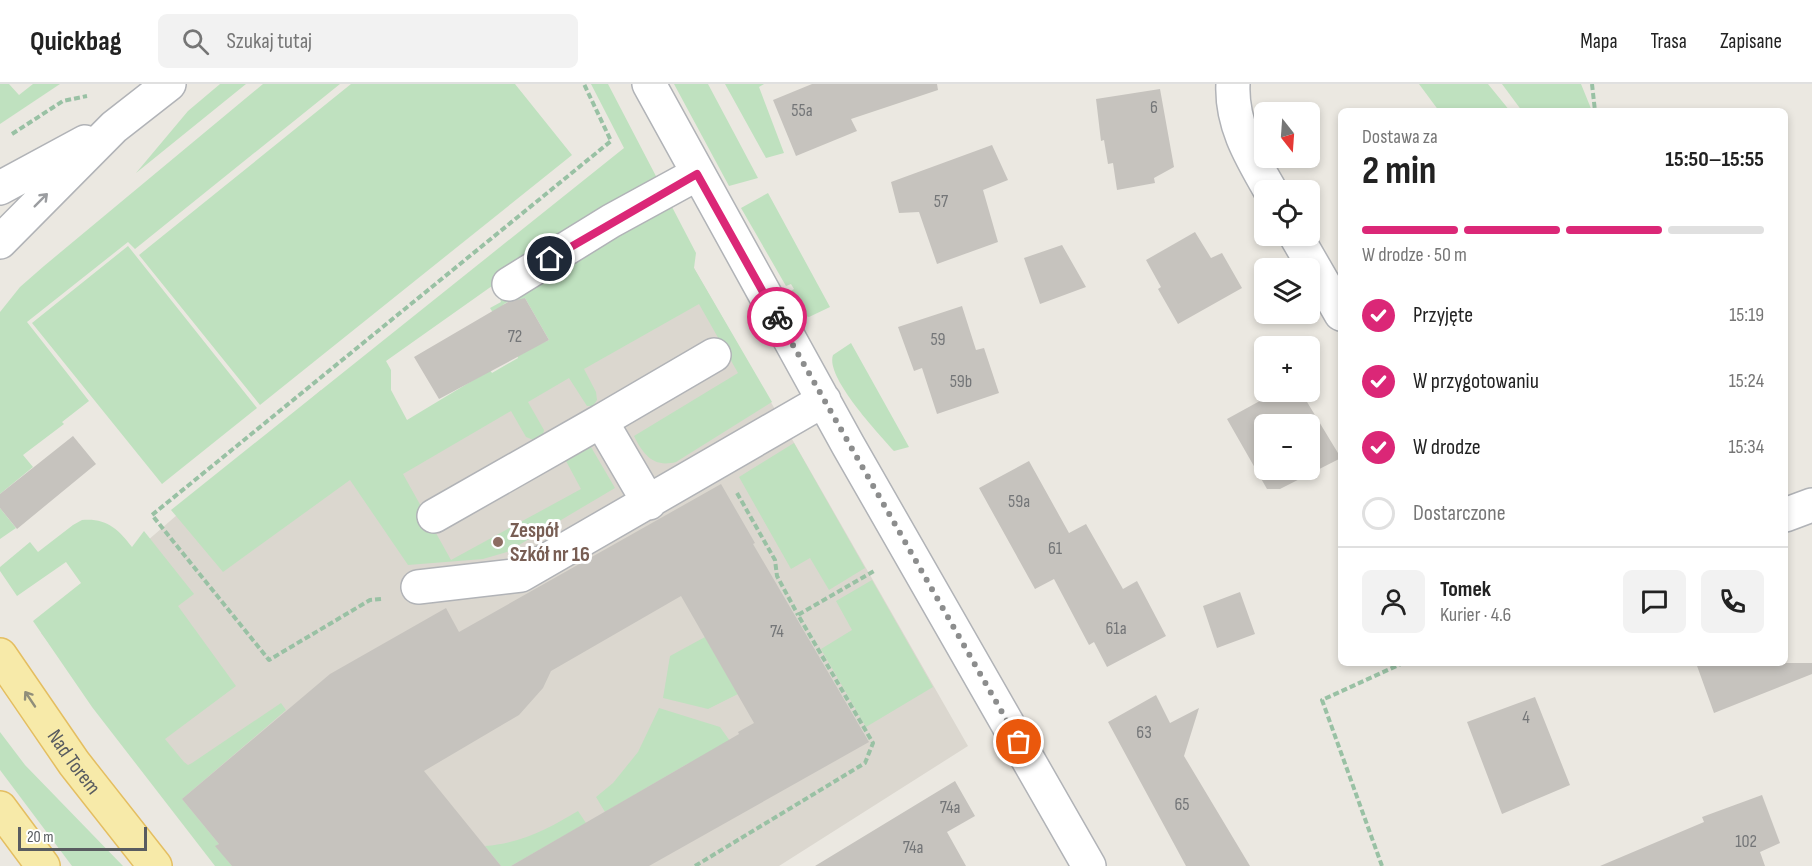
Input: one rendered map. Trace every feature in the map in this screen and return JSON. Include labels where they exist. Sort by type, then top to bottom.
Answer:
[{"type":"main road","name":"Nad Torem","points":[[0,655],[74,763],[155,866]]},
{"type":"main road","points":[[0,808],[42,866]]},
{"type":"street","points":[[0,242],[114,127],[169,84]]},
{"type":"street","points":[[649,84],[824,400],[1089,866]]},
{"type":"street","points":[[1233,84],[1232,99],[1240,133],[1265,180]]},
{"type":"street","points":[[0,188],[114,127]]},
{"type":"street","points":[[509,284],[611,221],[697,174]]},
{"type":"street","points":[[1302,246],[1338,309]]},
{"type":"street","points":[[434,516],[714,355]]},
{"type":"street","points":[[418,587],[521,575],[824,400]]},
{"type":"street","points":[[602,421],[649,503]]},
{"type":"street","points":[[1788,513],[1812,505]]},
{"type":"path","points":[[584,84],[611,141],[594,154]]},
{"type":"path","points":[[1592,84],[1595,108]]},
{"type":"path","points":[[694,866],[865,763],[873,743],[798,615],[880,567]]},
{"type":"path","points":[[1383,866],[1322,700],[1396,666]]},
{"type":"shaded area","name":"Zespół Szkół nr 16","points":[[694,268],[968,746],[779,866],[222,866],[41,633],[321,390],[364,452]]},
{"type":"green space","points":[[0,84],[9,84],[19,95],[33,84],[60,84],[0,124]]},
{"type":"green space","points":[[220,84],[246,84],[136,173],[188,111]]},
{"type":"green space","points":[[263,84],[340,84],[135,249],[128,242],[27,322],[89,401],[62,422],[64,424],[23,455],[33,467],[0,494],[0,312],[20,287],[44,266]]},
{"type":"green space","points":[[351,84],[515,84],[572,155],[260,405],[139,255]]},
{"type":"green space","points":[[591,84],[608,84],[696,253],[694,268],[772,402],[676,462],[661,463],[645,454],[634,436],[738,373],[699,304],[584,369],[596,392],[597,400],[593,406],[587,406],[569,378],[528,402],[544,430],[543,435],[536,441],[526,437],[511,411],[403,474],[451,560],[581,489],[566,461],[591,447],[615,488],[507,552],[483,559],[408,565],[350,480],[223,572],[171,510],[624,148]],"holes":[[[513,271],[521,284],[500,299],[501,302],[490,308],[495,316],[504,304],[516,298],[518,302],[525,298],[549,340],[517,355],[518,358],[492,373],[490,370],[407,420],[391,390],[391,370],[386,361]]]},
{"type":"green space","points":[[674,84],[708,84],[758,178],[729,186]]},
{"type":"green space","points":[[725,84],[764,84],[759,87],[784,153],[766,158]]},
{"type":"green space","points":[[1419,84],[1488,84],[1508,108],[1437,108]]},
{"type":"green space","points":[[1502,84],[1581,84],[1591,108],[1520,108]]},
{"type":"green space","points":[[768,193],[830,307],[809,317],[803,315],[789,292],[794,289],[791,284],[786,286],[741,208]]},
{"type":"green space","points":[[128,246],[257,408],[162,484],[32,323]]},
{"type":"green space","points":[[851,343],[909,447],[894,451],[855,405],[837,377],[833,355]]},
{"type":"green space","points":[[794,443],[865,568],[829,590],[810,558],[791,569],[739,477]]},
{"type":"green space","points":[[0,508],[16,528],[0,539]]},
{"type":"green space","points":[[82,520],[98,521],[111,526],[132,547],[144,531],[194,594],[178,606],[236,686],[165,739],[184,762],[188,765],[192,763],[281,703],[286,710],[182,799],[219,844],[216,846],[232,866],[215,866],[92,707],[33,621],[81,583],[66,562],[17,596],[0,571],[0,567],[30,542],[38,552]]},
{"type":"green space","points":[[872,580],[933,687],[866,727],[821,649],[852,630],[836,601]]},
{"type":"green space","points":[[705,637],[738,694],[708,709],[663,698],[670,656]]},
{"type":"green space","points":[[659,708],[720,727],[732,744],[687,764],[605,812],[596,797],[613,783],[638,752]]},
{"type":"green space","points":[[0,732],[25,765],[123,866],[72,866],[0,770]]},
{"type":"green space","points":[[578,811],[586,823],[511,866],[501,866],[485,846],[522,839]]},
{"type":"building","points":[[812,84],[937,84],[938,90],[851,119],[857,131],[796,156],[773,100]]},
{"type":"building","points":[[1160,89],[1174,167],[1154,178],[1155,183],[1117,190],[1113,163],[1108,164],[1104,140],[1101,141],[1096,99]]},
{"type":"building","points":[[992,145],[1008,180],[983,190],[998,242],[937,264],[919,212],[899,213],[891,182]]},
{"type":"building","points":[[1195,232],[1211,258],[1222,253],[1242,288],[1178,324],[1158,289],[1161,287],[1146,260]]},
{"type":"building","points":[[1062,245],[1086,287],[1040,304],[1024,258]]},
{"type":"building","points":[[525,298],[549,340],[439,399],[414,357],[508,302]]},
{"type":"building","points":[[962,306],[976,350],[984,348],[999,393],[937,414],[922,368],[914,371],[898,327]]},
{"type":"building","points":[[1258,402],[1307,402],[1314,414],[1254,414],[1254,466],[1227,419]]},
{"type":"building","points":[[1320,423],[1338,453],[1338,460],[1320,469]]},
{"type":"building","points":[[73,436],[96,464],[17,529],[0,508],[0,494]]},
{"type":"building","points":[[1029,461],[1069,533],[1086,524],[1123,589],[1137,581],[1166,636],[1107,667],[1094,642],[1089,645],[1054,579],[1035,589],[979,488]]},
{"type":"building","points":[[1262,480],[1298,480],[1280,489],[1267,489]]},
{"type":"building","points":[[721,484],[755,543],[753,544],[869,742],[649,866],[511,866],[739,734],[738,732],[754,723],[681,596],[551,671],[543,688],[519,715],[424,771],[501,866],[232,866],[215,846],[219,844],[182,799],[330,674],[446,608],[459,632]]},
{"type":"building","points":[[1240,592],[1255,634],[1217,648],[1203,606]]},
{"type":"building","points":[[1788,663],[1812,663],[1812,674],[1714,713],[1697,666],[1788,666]]},
{"type":"building","points":[[1156,695],[1170,723],[1199,708],[1184,756],[1250,866],[1186,866],[1108,722]]},
{"type":"building","points":[[1535,697],[1570,785],[1502,814],[1467,722]]},
{"type":"building","points":[[955,781],[975,816],[947,832],[966,866],[815,866]]},
{"type":"building","points":[[1762,795],[1780,843],[1760,852],[1765,866],[1600,866],[1704,822],[1702,817]]},
{"type":"way so far","points":[[777,317],[1019,742]]},
{"type":"place","name":"Zespół Szkół nr 16","points":[[498,542]]},
{"type":"route","points":[[550,259],[611,221],[697,174],[777,317]]}]
